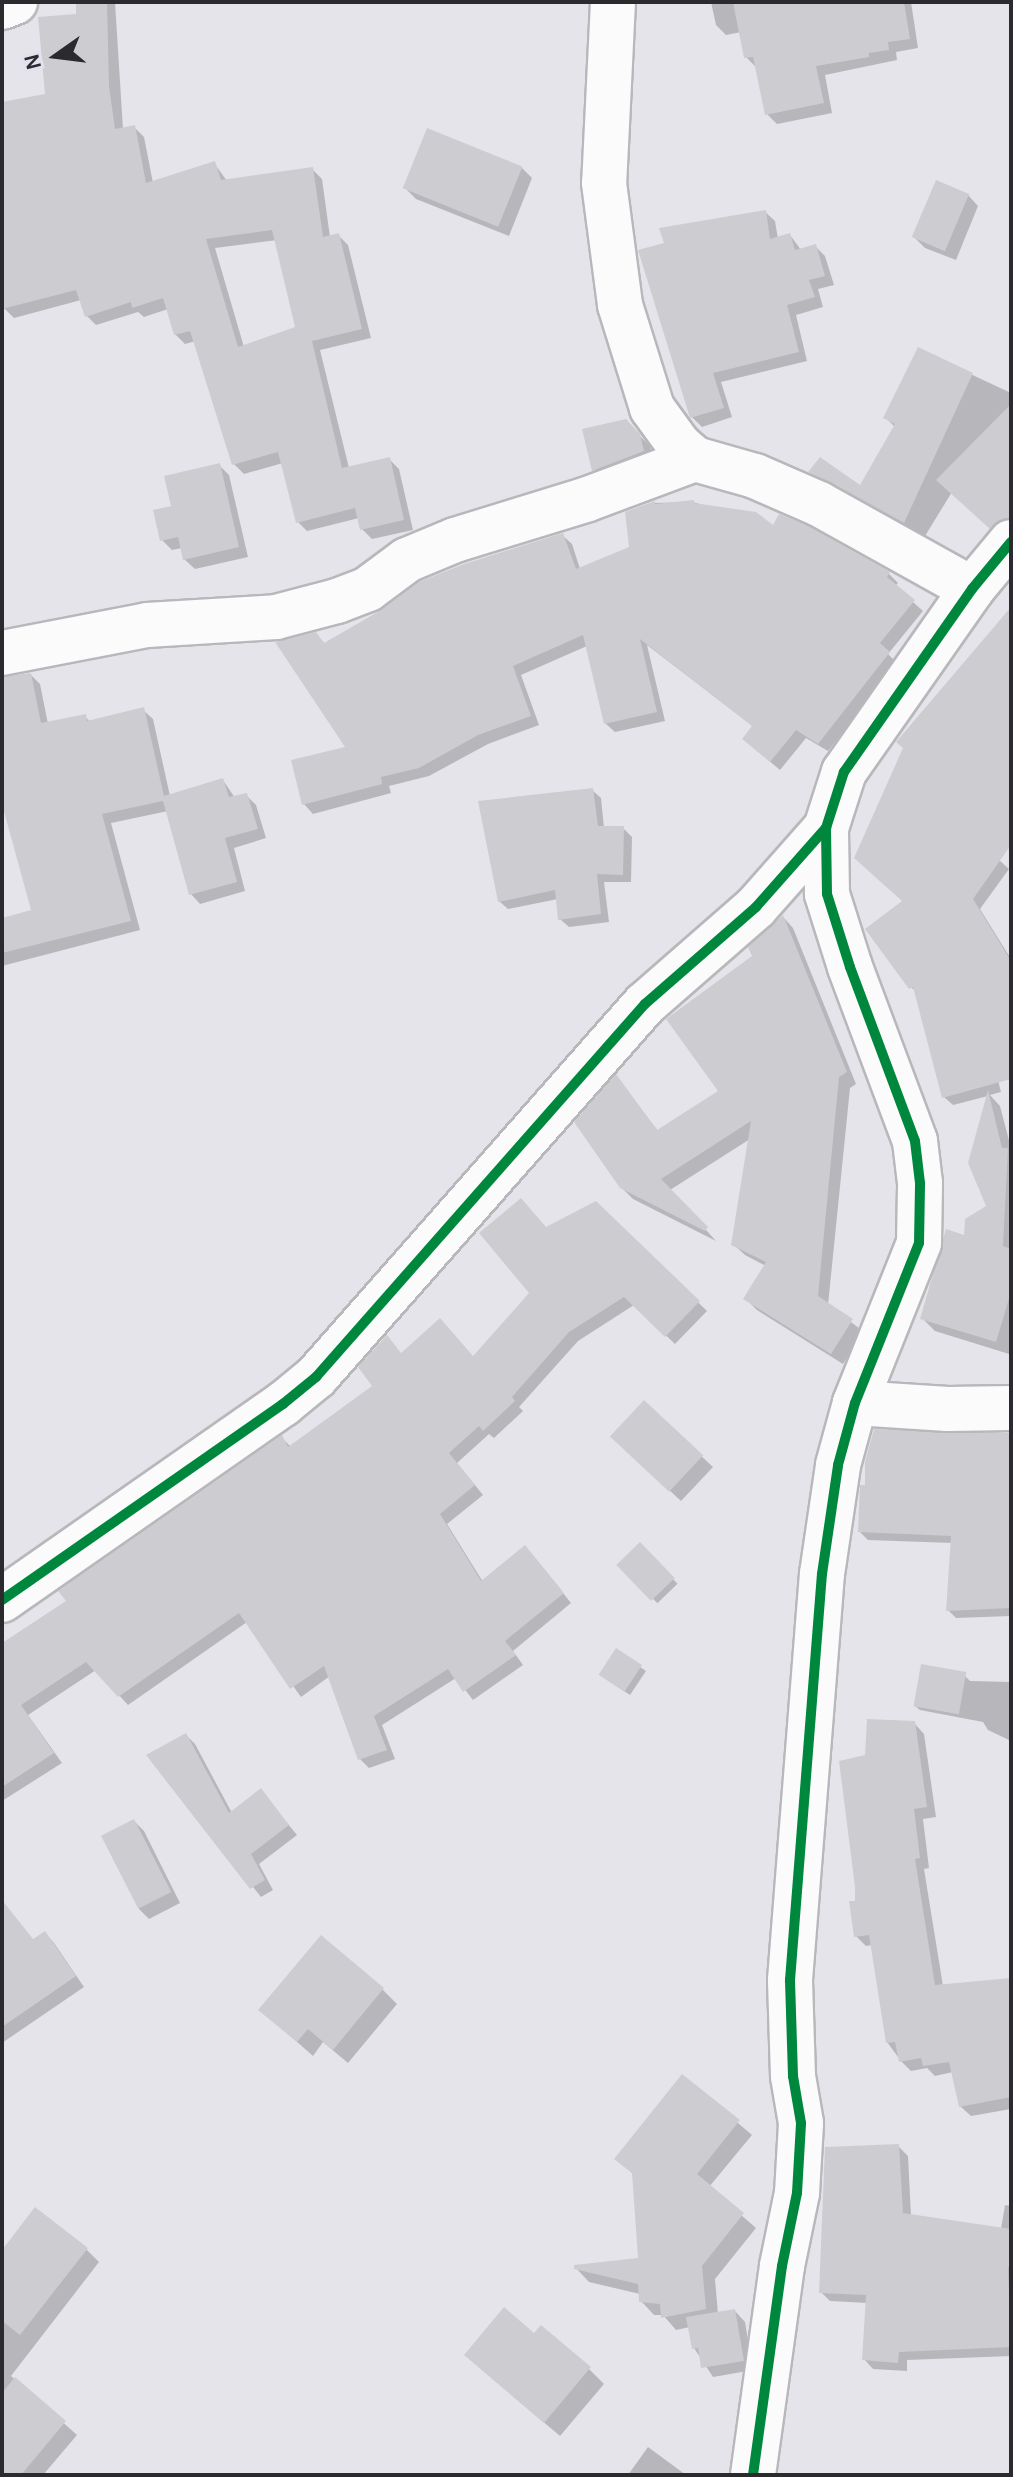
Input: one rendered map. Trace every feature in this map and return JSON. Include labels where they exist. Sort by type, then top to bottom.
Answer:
[{"type":"street","points":[[2,7],[15,2]]},
{"type":"street","points":[[613,2],[604,183],[620,305],[652,408],[679,445],[695,459],[755,476],[819,504],[972,589]]},
{"type":"street","points":[[2,653],[147,625],[276,617],[337,601],[368,589],[407,560],[455,540],[588,499],[695,459]]},
{"type":"street","points":[[753,2475],[780,2280],[797,2193],[801,2123],[793,2076],[790,1980],[822,1574],[838,1465],[855,1403],[897,1305],[919,1243],[920,1183],[915,1141],[827,894],[826,828],[844,772],[972,589],[1011,542]]},
{"type":"street","points":[[2,1600],[283,1404],[316,1377],[645,1004],[756,907],[826,828]]},
{"type":"street","points":[[855,1403],[948,1409],[1011,1408]]},
{"type":"building","points":[[76,2],[107,2],[109,86],[115,129],[135,125],[146,183],[215,161],[221,180],[313,167],[323,237],[339,233],[362,329],[312,341],[342,468],[390,457],[404,520],[360,530],[355,508],[296,523],[278,452],[232,465],[190,331],[174,335],[163,298],[132,308],[131,302],[85,317],[76,290],[2,309],[2,102],[45,94],[38,17],[76,14]],"holes":[[[272,230],[295,327],[238,347],[206,239]]]},
{"type":"building","points":[[733,2],[904,2],[910,39],[888,42],[889,50],[869,53],[869,57],[816,66],[824,103],[765,115],[753,57],[744,58]]},
{"type":"building","points":[[427,128],[522,167],[498,227],[403,188]]},
{"type":"building","points":[[936,180],[969,194],[945,251],[912,237]]},
{"type":"building","points":[[766,210],[770,239],[790,233],[795,250],[816,244],[825,276],[809,280],[815,297],[787,305],[799,352],[713,373],[724,408],[690,418],[638,250],[664,243],[659,228]]},
{"type":"building","points":[[918,347],[973,373],[904,523],[808,472],[820,457],[860,485],[895,424],[883,418]]},
{"type":"building","points":[[1011,404],[1011,518],[1002,519],[990,529],[936,480]]},
{"type":"building","points":[[626,419],[640,434],[644,451],[592,471],[582,429]]},
{"type":"building","points":[[220,463],[239,547],[183,560],[178,537],[160,541],[153,510],[171,506],[164,476]]},
{"type":"building","points":[[694,500],[694,503],[756,512],[773,525],[779,514],[808,526],[890,572],[887,577],[915,600],[880,643],[890,652],[818,744],[796,730],[770,762],[742,739],[752,726],[640,639],[657,712],[604,724],[583,635],[513,666],[531,716],[478,735],[419,768],[381,777],[382,784],[302,805],[291,760],[345,747],[275,642],[316,632],[324,643],[383,609],[419,582],[464,564],[563,533],[576,569],[629,547],[625,512],[655,501],[655,504]]},
{"type":"building","points":[[1011,607],[1011,845],[973,899],[1011,961],[1011,1079],[942,1098],[913,987],[909,989],[865,929],[902,901],[854,858],[903,748],[896,742]]},
{"type":"building","points":[[31,673],[41,723],[86,714],[87,721],[144,707],[164,796],[223,778],[229,797],[247,793],[258,829],[225,838],[237,882],[189,895],[163,801],[102,814],[131,921],[2,953],[2,918],[31,910],[2,804],[2,677]]},
{"type":"building","points":[[593,788],[598,826],[624,826],[623,875],[597,874],[601,914],[558,920],[555,890],[498,902],[478,801]]},
{"type":"building","points":[[783,915],[847,1072],[839,1077],[818,1296],[853,1319],[831,1354],[743,1299],[766,1262],[731,1245],[751,1121],[661,1179],[708,1227],[705,1231],[620,1188],[574,1122],[616,1074],[657,1130],[718,1091],[666,1019],[752,956],[748,947]]},
{"type":"building","points":[[988,1090],[1002,1148],[1008,1148],[1003,1246],[1011,1249],[1011,1292],[996,1342],[920,1319],[946,1229],[964,1235],[965,1219],[986,1206],[968,1163]]},
{"type":"building","points":[[521,1198],[546,1227],[596,1201],[700,1301],[665,1337],[624,1297],[569,1332],[512,1397],[515,1401],[483,1431],[479,1426],[449,1453],[475,1485],[440,1514],[481,1581],[525,1545],[564,1593],[505,1641],[516,1655],[463,1692],[448,1669],[374,1716],[387,1750],[358,1760],[324,1666],[290,1689],[239,1613],[118,1697],[86,1662],[21,1705],[54,1753],[2,1787],[2,1643],[66,1601],[58,1591],[282,1435],[288,1447],[372,1386],[358,1367],[387,1335],[401,1353],[440,1318],[473,1356],[529,1293],[479,1233]]},
{"type":"building","points":[[644,1400],[703,1455],[669,1492],[610,1437]]},
{"type":"building","points":[[874,1429],[1011,1433],[1011,1608],[946,1611],[951,1536],[858,1532],[860,1485],[865,1485],[865,1462]]},
{"type":"building","points":[[640,1542],[675,1578],[651,1601],[616,1565]]},
{"type":"building","points":[[616,1648],[642,1665],[625,1692],[599,1675]]},
{"type":"building","points":[[921,1664],[966,1672],[959,1714],[914,1706]]},
{"type":"building","points":[[867,1719],[915,1721],[927,1807],[914,1809],[920,1858],[915,1859],[935,1985],[1011,1978],[1011,2097],[959,2107],[949,2062],[923,2066],[921,2058],[899,2062],[895,2042],[886,2043],[869,1935],[854,1937],[849,1901],[855,1901],[855,1887],[839,1761],[865,1755]]},
{"type":"building","points":[[186,1733],[229,1813],[261,1788],[289,1825],[251,1854],[265,1880],[250,1889],[146,1755]]},
{"type":"building","points":[[134,1819],[171,1892],[138,1909],[101,1836]]},
{"type":"building","points":[[2,1900],[33,1939],[45,1931],[76,1976],[2,2027]]},
{"type":"building","points":[[321,1935],[384,1988],[333,2050],[308,2029],[297,2042],[258,2010]]},
{"type":"building","points":[[682,2074],[740,2120],[697,2174],[744,2213],[702,2266],[706,2309],[661,2318],[660,2304],[639,2302],[638,2284],[574,2269],[574,2265],[638,2258],[632,2173],[614,2159]]},
{"type":"building","points":[[899,2144],[903,2213],[1011,2229],[1011,2268],[1008,2267],[1011,2347],[899,2352],[898,2363],[862,2360],[866,2295],[819,2293],[825,2147]]},
{"type":"building","points":[[35,2207],[88,2248],[20,2335],[2,2321],[2,2250]]},
{"type":"building","points":[[504,2307],[534,2333],[541,2325],[591,2367],[544,2423],[464,2355]]},
{"type":"building","points":[[735,2309],[744,2361],[701,2368],[698,2348],[692,2349],[686,2317]]},
{"type":"building","points":[[15,2377],[66,2421],[21,2475],[2,2475],[2,2393]]},
{"type":"cycle path","points":[[753,2475],[782,2266],[797,2193],[801,2123],[793,2076],[790,1980],[822,1574],[838,1465],[855,1403],[919,1243],[920,1183],[915,1141],[850,967],[827,894],[826,828],[844,772],[972,589],[1011,542]]},
{"type":"cycle path","points":[[2,1600],[283,1404],[316,1377],[645,1004],[756,907],[826,828]]}]
